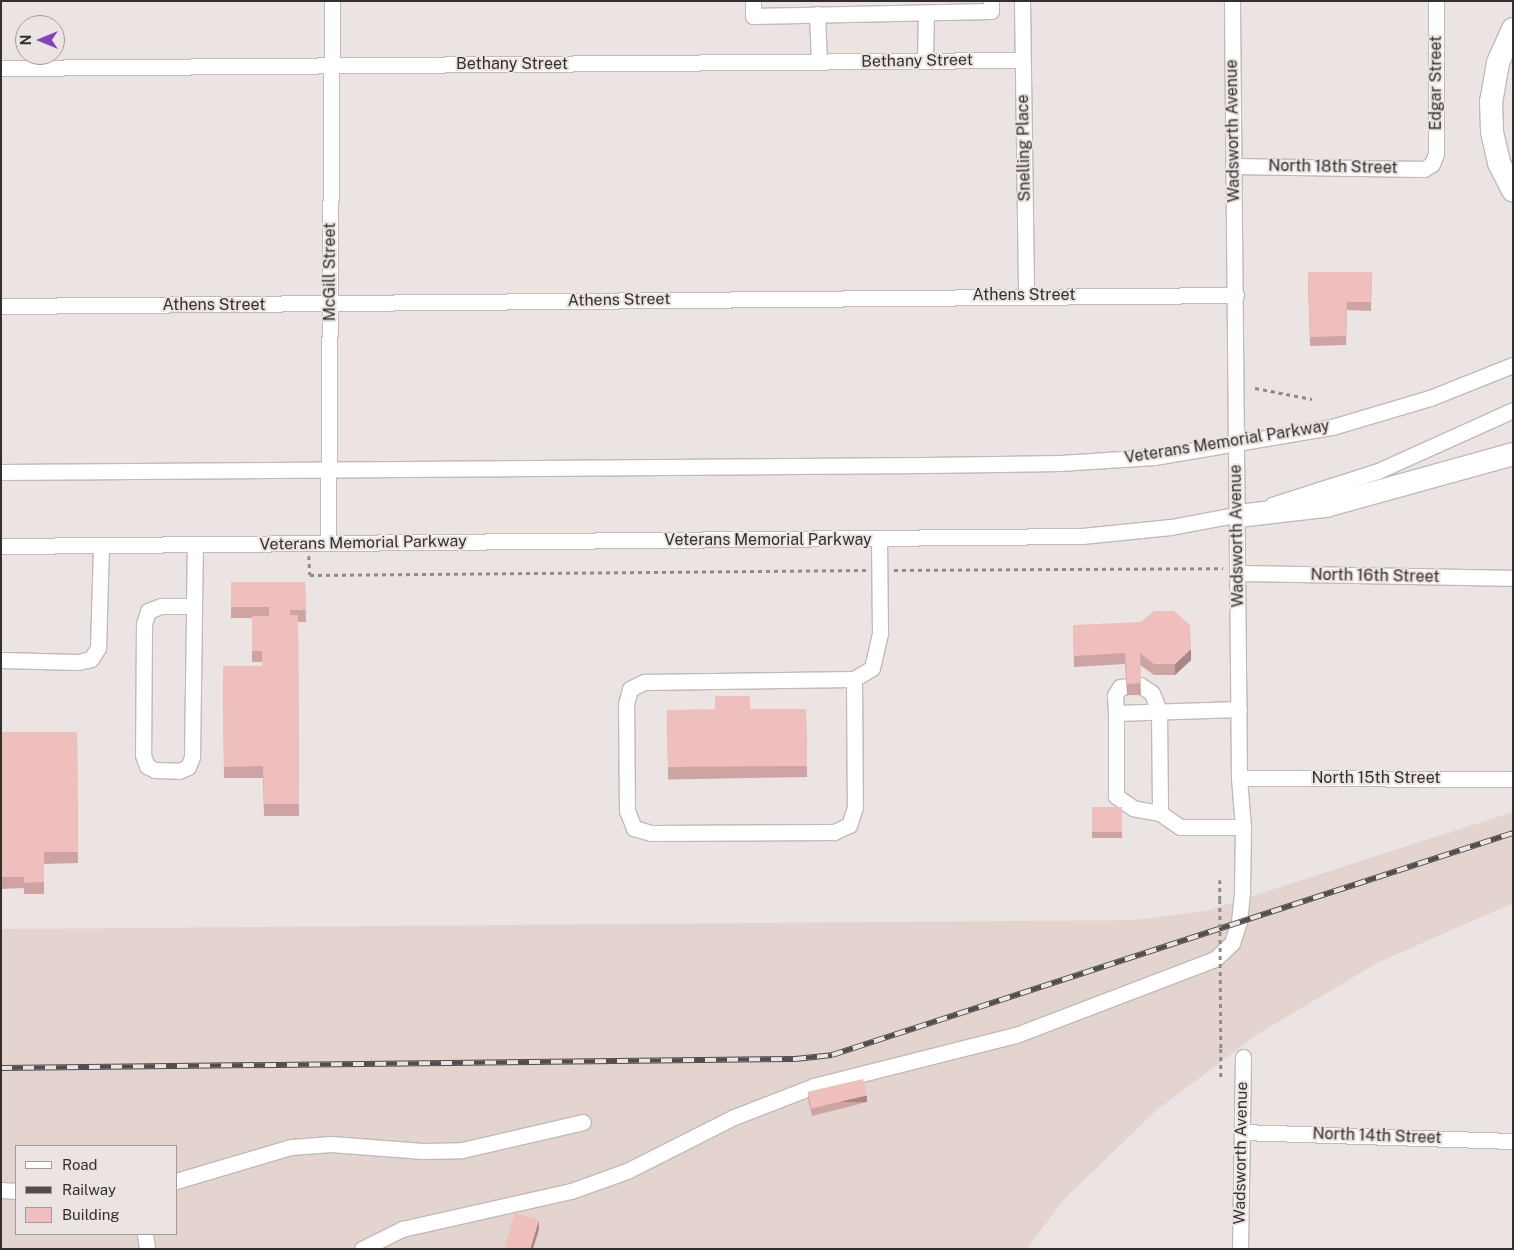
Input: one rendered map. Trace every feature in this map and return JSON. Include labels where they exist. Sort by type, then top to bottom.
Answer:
[{"type":"highway","points":[[1513,29],[1498,63],[1492,101],[1496,148],[1513,191]]},
{"type":"highway","points":[[1238,516],[1326,506],[1513,454]]},
{"type":"street","name":"McGill Street","points":[[328,543],[332,1]]},
{"type":"street","points":[[752,1],[753,16],[991,11],[991,1]]},
{"type":"street","name":"Snelling Place","points":[[1022,1],[1026,294]]},
{"type":"street","name":"Wadsworth Avenue","points":[[362,1249],[402,1228],[571,1190],[627,1171],[734,1117],[814,1086],[1016,1035],[1215,959],[1232,943],[1239,922],[1242,891],[1243,827],[1239,778],[1232,1]]},
{"type":"street","name":"Edgar Street","points":[[1432,164],[1436,154],[1436,1]]},
{"type":"street","points":[[925,61],[926,12]]},
{"type":"street","points":[[818,14],[819,62]]},
{"type":"street","name":"Bethany Street","points":[[1,68],[1022,60]]},
{"type":"street","name":"North 18th Street","points":[[1233,166],[1424,169],[1432,164]]},
{"type":"street","name":"Athens Street","points":[[1,306],[330,304],[1026,294],[1236,295]]},
{"type":"street","name":"Veterans Memorial Parkway","points":[[1,472],[1060,463],[1154,457],[1332,427],[1430,398],[1513,365]]},
{"type":"street","name":"Veterans Memorial Parkway","points":[[1,546],[1082,536],[1238,516],[1378,471],[1513,410]]},
{"type":"street","points":[[854,679],[855,807],[849,825],[824,832],[651,833],[634,828],[627,811],[626,704],[630,689],[644,682],[854,679],[872,668],[880,633],[879,539]]},
{"type":"street","points":[[194,606],[161,606],[148,611],[144,624],[143,755],[147,766],[155,770],[179,771],[188,767],[192,757],[195,545]]},
{"type":"street","points":[[1,660],[78,662],[91,659],[98,648],[101,546]]},
{"type":"street","name":"North 16th Street","points":[[1237,573],[1513,578]]},
{"type":"street","points":[[1160,813],[1159,711],[1152,693],[1140,685],[1120,686],[1116,695],[1116,796],[1133,808],[1160,813],[1180,827],[1243,827]]},
{"type":"street","points":[[1116,713],[1239,709]]},
{"type":"street","name":"North 15th Street","points":[[1239,778],[1513,779]]},
{"type":"street","name":"Wadsworth Avenue","points":[[1240,1249],[1243,1057]]},
{"type":"street","points":[[178,1181],[290,1147],[332,1144],[423,1151],[462,1150],[583,1122]]},
{"type":"street","name":"North 14th Street","points":[[1241,1132],[1513,1141]]},
{"type":"street","points":[[1,1190],[15,1191]]},
{"type":"street","points":[[145,1235],[147,1249]]},
{"type":"path","points":[[1255,388],[1312,400]]},
{"type":"path","points":[[309,555],[310,575],[1219,567],[1237,573]]},
{"type":"path","points":[[1220,880],[1221,1078]]},
{"type":"shaded area","points":[[1513,812],[1513,903],[1379,962],[1261,1032],[1158,1109],[1064,1199],[1027,1249],[1,1249],[1,929],[1135,920],[1206,911]]},
{"type":"building","points":[[1308,272],[1372,272],[1371,302],[1347,302],[1346,336],[1310,337]]},
{"type":"building","points":[[231,582],[305,582],[306,610],[290,610],[290,615],[298,615],[299,804],[264,804],[263,766],[224,767],[223,666],[262,666],[262,651],[252,651],[252,616],[269,616],[269,607],[231,607]]},
{"type":"building","points":[[1154,611],[1174,611],[1190,625],[1191,649],[1175,664],[1154,664],[1140,653],[1141,683],[1127,684],[1125,653],[1074,656],[1073,625],[1141,622]]},
{"type":"building","points":[[715,696],[750,696],[750,709],[806,709],[807,766],[668,767],[667,710],[715,709]]},
{"type":"building","points":[[1,732],[77,732],[78,852],[44,852],[44,882],[24,883],[24,877],[1,877]]},
{"type":"building","points":[[1092,807],[1122,807],[1122,832],[1092,832]]},
{"type":"building","points":[[863,1079],[867,1096],[811,1108],[807,1092]]},
{"type":"building","points":[[515,1213],[539,1220],[530,1249],[504,1249]]},
{"type":"railway","points":[[1,1068],[795,1059],[832,1055],[1513,833]]}]
